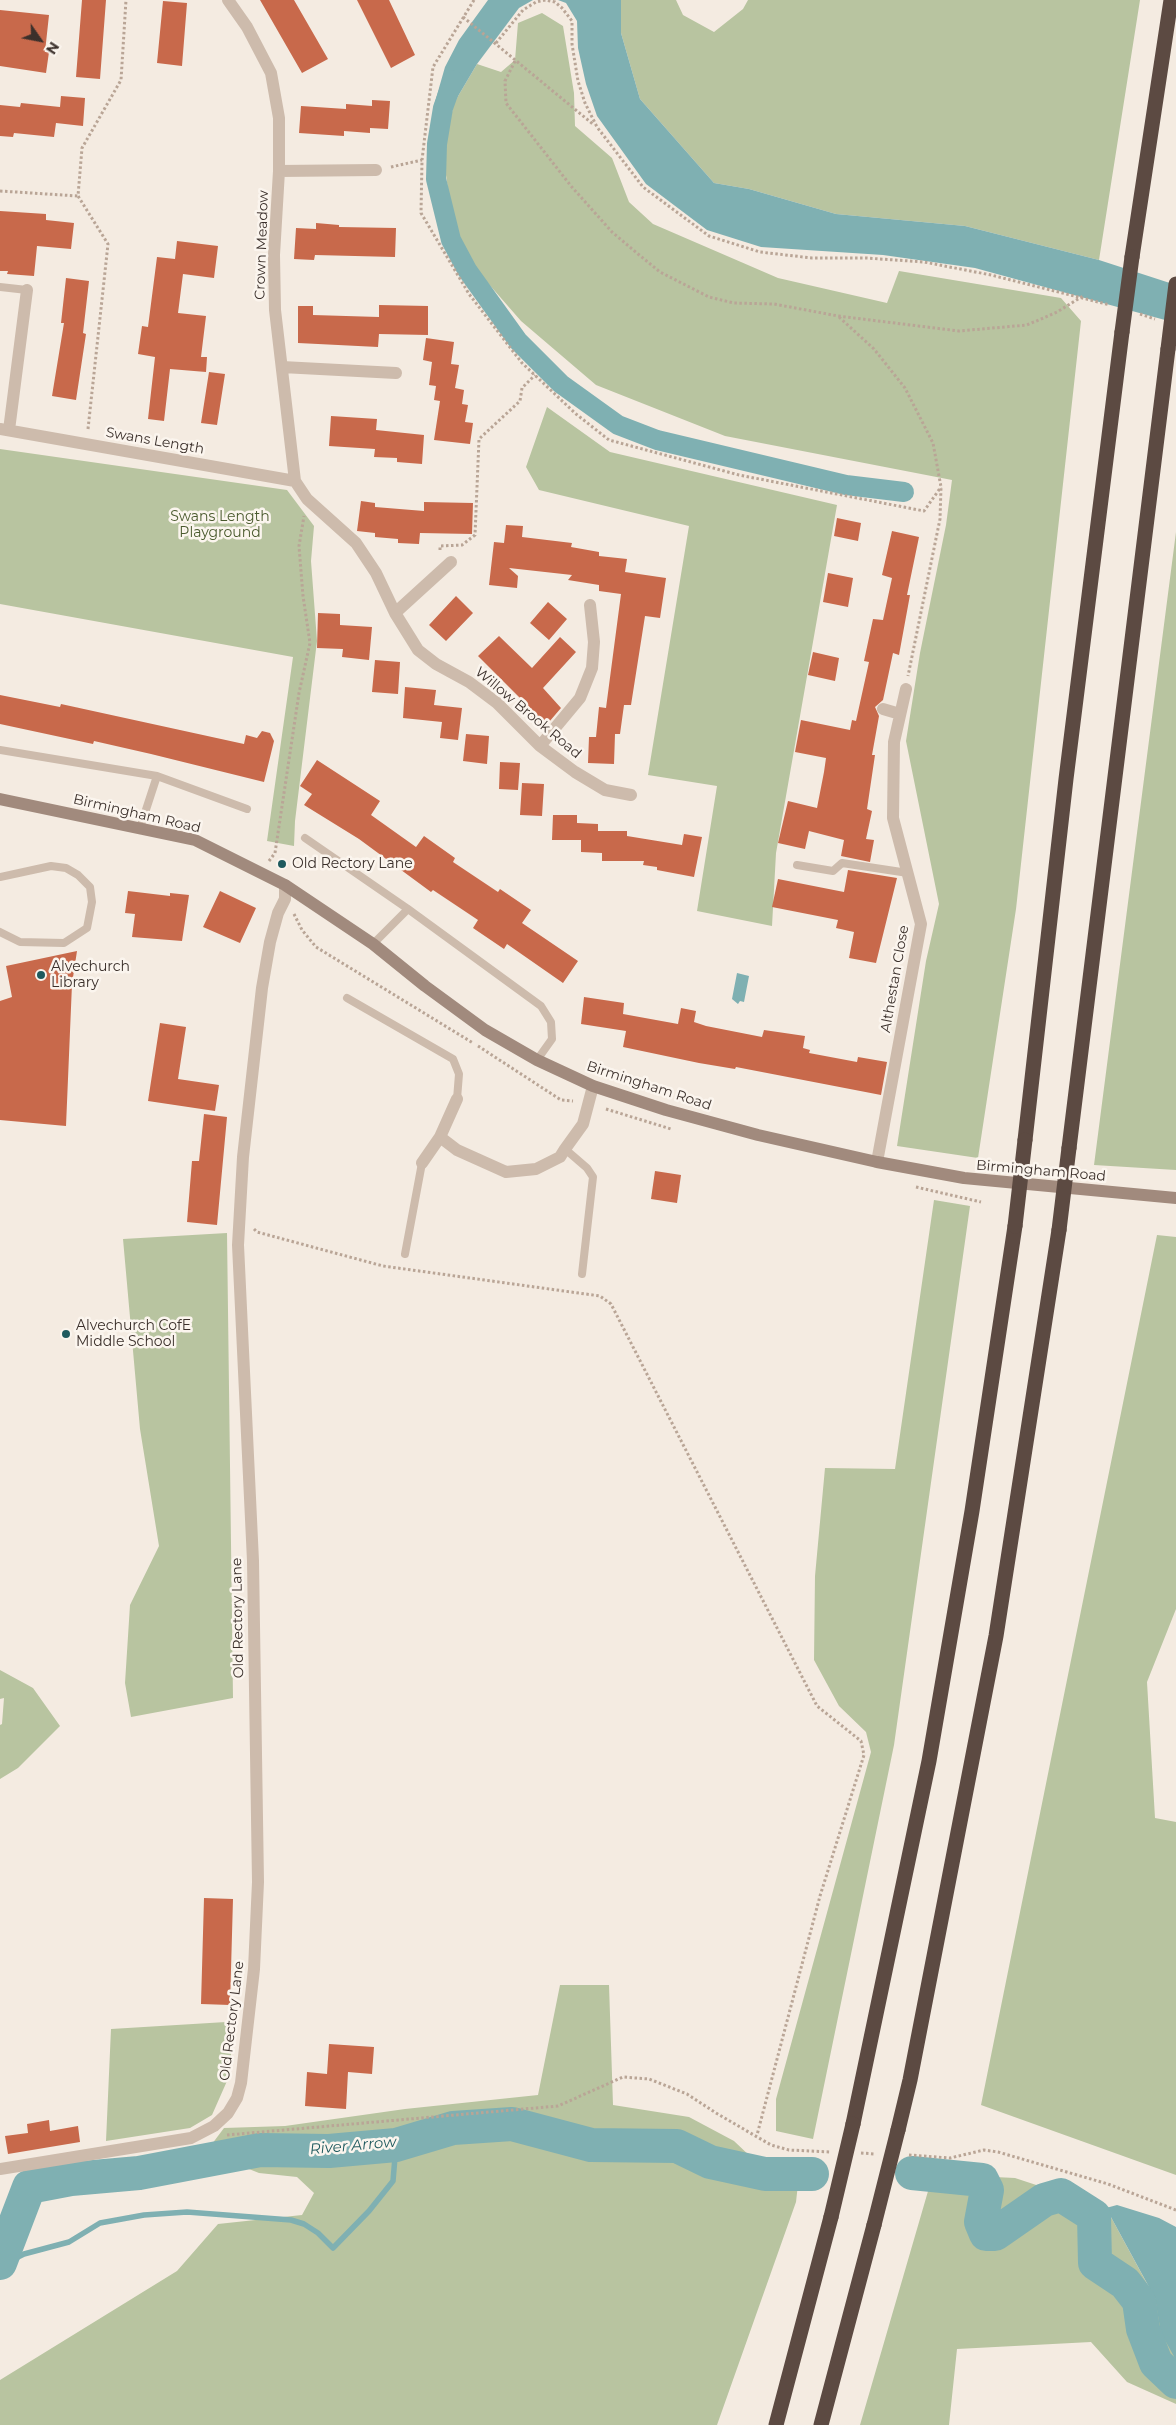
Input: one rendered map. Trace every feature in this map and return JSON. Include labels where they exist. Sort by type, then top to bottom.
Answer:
[{"type":"highway","points":[[776,2425],[831,2217],[853,2124],[929,1761],[972,1511],[1025,1140],[1066,779],[1122,332],[1171,0]]},
{"type":"highway","points":[[821,2425],[910,2080],[996,1636],[1069,1148],[1176,284]]},
{"type":"main road","name":"Birmingham Road","points":[[0,799],[194,840],[284,885],[373,944],[425,986],[485,1030],[537,1060],[593,1086],[676,1113],[877,1162],[964,1178],[1176,1198]]},
{"type":"street","name":"Crown Meadow","points":[[228,0],[247,27],[271,73],[280,118],[280,171],[274,255],[275,310],[295,481],[307,498]]},
{"type":"street","points":[[280,171],[376,170]]},
{"type":"street","name":"Swans Length","points":[[27,290],[5,429],[295,481]]},
{"type":"street","points":[[282,367],[396,373]]},
{"type":"street","name":"Willow Brook Road","points":[[307,498],[356,544],[376,573],[395,613],[418,650],[436,664],[470,682],[497,703],[540,746],[575,772],[605,790],[631,794]]},
{"type":"street","points":[[395,613],[451,562]]},
{"type":"street","points":[[540,746],[580,698],[592,668],[594,642],[590,605]]},
{"type":"street","name":"Althestan Close","points":[[877,1162],[921,924],[893,818],[894,742],[906,689]]},
{"type":"street","points":[[883,709],[900,714]]},
{"type":"street","name":"Old Rectory Lane","points":[[0,2169],[191,2138],[214,2126],[228,2113],[237,2098],[241,2083],[254,1969],[258,1882],[252,1561],[238,1245],[243,1157],[262,988],[270,942],[282,904],[284,885]]},
{"type":"street","points":[[440,1137],[457,1150],[506,1172],[536,1169],[560,1157],[582,1124],[593,1086]]},
{"type":"street","points":[[422,1163],[440,1137],[457,1099]]},
{"type":"lane","points":[[0,287],[27,290]]},
{"type":"lane","points":[[0,750],[156,776],[247,809]]},
{"type":"lane","points":[[140,828],[156,776]]},
{"type":"lane","points":[[305,838],[408,909],[540,1006],[551,1022],[552,1039],[537,1060]]},
{"type":"lane","points":[[797,865],[833,872],[842,863],[908,873]]},
{"type":"lane","points":[[0,877],[52,866],[66,868],[78,875],[90,887],[92,902],[88,928],[64,943],[20,942],[0,932]]},
{"type":"lane","points":[[373,944],[408,909]]},
{"type":"lane","points":[[348,998],[453,1059],[459,1074],[457,1099]]},
{"type":"lane","points":[[565,1149],[587,1168],[593,1177],[582,1274]]},
{"type":"lane","points":[[405,1254],[422,1163]]},
{"type":"path","points":[[86,444],[101,323],[108,244],[78,196],[82,148],[121,80],[126,0]]},
{"type":"path","points":[[474,0],[462,17],[434,67],[422,160],[421,213],[469,294],[522,363],[576,414],[609,440],[739,475],[924,511],[941,487]]},
{"type":"path","points":[[496,42],[523,10],[536,2],[546,0],[555,2],[562,8],[572,20],[572,44],[578,81],[585,103],[597,127],[643,187],[709,236],[760,252],[812,258],[866,258],[924,262],[1083,296],[1111,305]]},
{"type":"path","points":[[462,17],[496,42],[515,60],[597,127]]},
{"type":"path","points":[[515,60],[505,81],[506,103],[511,112],[538,142],[571,186],[612,232],[660,272],[709,297],[734,303],[774,304],[838,316],[959,331],[998,326],[1027,325],[1057,312],[1083,296]]},
{"type":"path","points":[[376,170],[422,160]]},
{"type":"path","points":[[0,190],[78,196]]},
{"type":"path","points":[[1139,314],[1157,319]]},
{"type":"path","points":[[838,316],[874,349],[905,388],[933,443],[941,487],[940,519],[906,689]]},
{"type":"path","points":[[440,554],[440,546],[462,545],[476,535],[479,439],[520,401],[522,388],[535,375]]},
{"type":"path","points":[[260,873],[275,853],[298,693],[310,643],[298,546],[307,498]]},
{"type":"path","points":[[304,516],[312,519]]},
{"type":"path","points":[[282,904],[297,917],[302,930],[316,947],[380,985]]},
{"type":"path","points":[[240,1213],[257,1232],[383,1266],[600,1296],[611,1304],[817,1706],[861,1741],[864,1755],[820,1896],[757,2135]]},
{"type":"path","points":[[214,2126],[229,2136],[558,2106],[623,2077],[649,2079],[688,2094],[716,2113],[771,2144],[789,2150],[836,2152]]},
{"type":"path","points":[[902,2155],[950,2158],[984,2150],[998,2152],[1108,2184],[1176,2210]]},
{"type":"path","points":[[855,2153],[883,2154]]},
{"type":"green space","points":[[621,0],[676,0],[683,15],[714,32],[743,9],[748,0],[1140,0],[1099,260],[965,226],[836,214],[749,189],[714,183],[640,99],[621,33]]},
{"type":"green space","points":[[542,13],[563,26],[574,93],[575,126],[612,158],[629,202],[653,224],[778,278],[887,303],[899,271],[1061,298],[1081,321],[1016,909],[978,1158],[897,1146],[926,961],[939,904],[906,741],[920,653],[946,525],[952,480],[725,436],[596,385],[521,321],[473,266],[452,219],[443,153],[454,103],[477,64],[501,72],[515,60],[518,23]]},
{"type":"green space","points":[[547,407],[610,452],[837,505],[776,853],[772,926],[697,911],[717,786],[648,775],[689,526],[539,490],[526,467]]},
{"type":"green space","name":"Swans Length Playground","points":[[0,449],[287,490],[314,526],[311,561],[317,641],[295,821],[294,846],[267,841],[293,657],[0,604]]},
{"type":"green space","points":[[1176,532],[1176,1170],[1094,1165]]},
{"type":"green space","points":[[934,1200],[970,1206],[894,1745],[813,2139],[776,2131],[776,2099],[871,1752],[866,1732],[839,1706],[814,1660],[815,1576],[825,1468],[895,1469]]},
{"type":"green space","points":[[227,1233],[233,1698],[131,1717],[125,1683],[130,1605],[159,1546],[140,1429],[123,1239]]},
{"type":"green space","points":[[1157,1235],[1176,1237],[1176,1609],[1147,1682],[1155,1818],[1176,1822],[1176,2175],[981,2105]]},
{"type":"green space","points":[[0,1670],[33,1688],[60,1726],[18,1768],[0,1779],[0,1725],[2,1724],[4,1698],[0,1699]]},
{"type":"green space","points":[[560,1985],[609,1985],[613,2105],[689,2117],[734,2141],[752,2158],[800,2166],[796,2202],[717,2425],[0,2425],[0,2380],[177,2271],[218,2224],[302,2215],[314,2193],[297,2177],[259,2173],[206,2152],[224,2128],[285,2126],[405,2109],[538,2095]]},
{"type":"green space","points":[[226,2022],[234,2035],[227,2081],[212,2115],[190,2128],[106,2141],[111,2029]]},
{"type":"green space","points":[[933,2174],[1015,2178],[1106,2208],[1176,2337],[1176,2404],[1127,2382],[1091,2342],[957,2349],[949,2425],[860,2425]]},
{"type":"water","points":[[488,0],[533,0],[519,8],[477,64],[454,103],[433,109],[445,67],[459,40]]},
{"type":"water","points":[[558,0],[621,0],[621,33],[640,99],[714,183],[749,189],[836,214],[965,226],[1099,260],[1176,285],[1176,323],[975,268],[883,255],[761,247],[707,230],[646,184],[597,116],[586,84],[578,48],[577,21],[566,3]]},
{"type":"water","points":[[737,973],[749,976],[744,1002],[740,1001],[738,1004],[732,999]]},
{"type":"water","points":[[1117,2205],[1159,2218],[1176,2227],[1176,2360],[1161,2333],[1155,2298],[1106,2208]]},
{"type":"building","points":[[82,0],[106,0],[100,79],[76,77]]},
{"type":"building","points":[[260,0],[294,0],[328,59],[302,73]]},
{"type":"building","points":[[357,0],[389,0],[415,55],[391,68]]},
{"type":"building","points":[[163,1],[187,3],[182,66],[157,63]]},
{"type":"building","points":[[0,10],[49,15],[45,52],[49,52],[46,73],[0,66]]},
{"type":"building","points":[[61,96],[85,98],[83,126],[56,123],[54,137],[14,133],[13,137],[0,136],[0,105],[20,107],[21,103],[60,107]]},
{"type":"building","points":[[372,100],[390,101],[388,129],[370,128],[370,133],[344,131],[344,136],[299,133],[301,106],[346,109],[346,104],[372,106]]},
{"type":"building","points":[[0,211],[46,214],[46,220],[74,223],[71,249],[37,246],[34,276],[7,274],[8,271],[0,271]]},
{"type":"building","points":[[316,223],[339,225],[339,227],[396,228],[395,257],[315,255],[314,260],[294,259],[296,228],[316,229]]},
{"type":"building","points":[[177,241],[218,246],[214,278],[183,274],[178,313],[206,316],[201,357],[207,357],[206,372],[170,369],[164,421],[148,419],[155,357],[138,354],[142,326],[148,327],[157,257],[175,259]]},
{"type":"building","points":[[66,278],[89,281],[83,333],[86,334],[76,400],[52,396],[64,323],[61,323]]},
{"type":"building","points":[[379,305],[428,306],[428,335],[379,334],[378,347],[298,343],[298,306],[313,306],[313,315],[379,317]]},
{"type":"building","points":[[426,338],[454,342],[451,364],[459,365],[455,388],[464,390],[462,404],[468,405],[465,422],[473,423],[470,444],[434,440],[440,401],[434,400],[436,386],[429,385],[432,362],[423,360]]},
{"type":"building","points":[[209,372],[225,374],[217,425],[201,423]]},
{"type":"building","points":[[331,416],[377,419],[376,430],[424,435],[422,464],[397,462],[397,458],[374,457],[375,449],[329,446]]},
{"type":"building","points":[[361,501],[375,503],[375,507],[424,511],[424,502],[473,503],[472,534],[420,533],[419,544],[398,543],[398,539],[375,537],[375,533],[357,531]]},
{"type":"building","points":[[837,518],[861,523],[858,541],[834,536]]},
{"type":"building","points":[[506,525],[523,526],[522,537],[572,543],[571,547],[599,552],[599,556],[627,559],[625,572],[666,578],[660,618],[645,616],[631,705],[624,705],[620,734],[615,734],[614,764],[588,763],[589,737],[596,737],[599,707],[606,708],[621,594],[599,591],[599,585],[568,580],[572,575],[509,568],[518,576],[517,588],[489,585],[494,542],[504,543]]},
{"type":"building","points":[[892,531],[919,537],[907,595],[910,595],[899,655],[893,653],[883,700],[875,707],[879,716],[872,755],[875,755],[867,809],[872,811],[866,839],[874,840],[870,862],[841,856],[844,840],[809,831],[805,849],[778,843],[788,801],[817,808],[824,772],[826,758],[795,752],[801,720],[850,730],[852,720],[856,721],[869,662],[864,661],[873,619],[883,620],[892,578],[882,575]]},
{"type":"building","points":[[828,573],[853,578],[848,607],[823,602]]},
{"type":"building","points":[[456,596],[473,613],[446,641],[429,625]]},
{"type":"building","points":[[548,602],[567,619],[549,640],[530,623]]},
{"type":"building","points":[[318,613],[340,614],[340,625],[372,627],[369,660],[342,657],[343,649],[317,648]]},
{"type":"building","points":[[499,636],[532,668],[560,637],[576,652],[543,688],[561,708],[543,729],[528,714],[532,710],[478,656]]},
{"type":"building","points":[[813,652],[839,658],[835,681],[808,675]]},
{"type":"building","points":[[375,660],[400,662],[398,694],[372,692]]},
{"type":"building","points":[[405,687],[436,690],[434,705],[462,708],[458,740],[440,738],[442,722],[403,718]]},
{"type":"building","points":[[0,695],[60,707],[61,704],[244,744],[246,735],[257,738],[262,731],[270,733],[274,741],[264,782],[94,741],[93,744],[0,724]]},
{"type":"building","points":[[466,734],[489,736],[487,764],[463,761]]},
{"type":"building","points":[[317,760],[380,801],[371,815],[416,847],[424,836],[455,858],[453,862],[498,892],[500,889],[531,910],[522,923],[578,961],[563,983],[507,944],[504,949],[473,928],[478,920],[433,890],[431,892],[359,839],[304,805],[312,794],[300,786]]},
{"type":"building","points":[[500,762],[520,763],[518,790],[499,789]]},
{"type":"building","points":[[522,783],[544,784],[542,816],[520,815]]},
{"type":"building","points":[[553,815],[577,815],[577,823],[598,824],[598,831],[627,831],[627,836],[682,845],[684,834],[702,837],[694,877],[657,870],[657,867],[643,865],[644,861],[602,861],[602,853],[581,852],[581,840],[552,840]]},
{"type":"building","points":[[848,870],[897,878],[876,963],[849,958],[854,932],[836,928],[838,920],[772,907],[778,879],[844,892]]},
{"type":"building","points":[[128,891],[170,896],[170,893],[189,895],[182,941],[132,937],[135,914],[125,913]]},
{"type":"building","points":[[220,891],[256,908],[240,943],[203,927]]},
{"type":"building","points":[[77,951],[72,984],[66,1126],[0,1120],[0,1001],[12,997],[6,966]]},
{"type":"building","points":[[584,997],[624,1003],[623,1014],[678,1024],[681,1008],[696,1011],[694,1022],[706,1026],[762,1037],[764,1030],[805,1036],[803,1048],[810,1050],[809,1053],[857,1062],[858,1057],[887,1062],[881,1095],[736,1067],[735,1069],[699,1063],[623,1047],[626,1031],[581,1024]]},
{"type":"building","points":[[160,1023],[186,1027],[178,1079],[219,1085],[215,1111],[148,1101]]},
{"type":"building","points":[[204,1114],[227,1117],[217,1225],[187,1222],[192,1161],[199,1161]]},
{"type":"building","points":[[655,1171],[681,1175],[677,1203],[651,1199]]},
{"type":"building","points":[[204,1898],[233,1899],[230,2005],[201,2004]]},
{"type":"building","points":[[329,2044],[374,2047],[372,2074],[348,2072],[346,2109],[305,2106],[307,2072],[327,2074]]},
{"type":"building","points":[[49,2120],[50,2131],[78,2126],[80,2142],[8,2154],[5,2136],[28,2133],[27,2124]]},
{"type":"waterway","points":[[453,80],[443,108],[437,144],[436,179],[451,240],[467,270],[518,341],[561,384],[618,425],[657,440],[846,485],[904,492]]},
{"type":"waterway","name":"River Arrow","points":[[0,2263],[29,2187],[71,2179],[139,2173],[260,2150],[329,2151],[396,2145],[453,2128],[512,2124],[591,2145],[677,2146],[710,2162],[765,2174],[812,2174]]},
{"type":"waterway","points":[[0,2266],[24,2254],[69,2242],[100,2223],[144,2215],[187,2212],[291,2220],[304,2224],[318,2233],[333,2248],[369,2211],[393,2181],[396,2145]]},
{"type":"waterway","name":"River Arrow","points":[[912,2173],[982,2180],[987,2190],[981,2222],[986,2234],[995,2234],[1044,2200],[1061,2195],[1094,2216],[1095,2263],[1125,2283],[1139,2301],[1143,2329],[1156,2363],[1176,2382]]},
{"type":"place","name":"Old Rectory Lane","points":[[282,864]]},
{"type":"place","name":"Alvechurch Library","points":[[41,975]]},
{"type":"place","name":"Alvechurch CofE Middle School","points":[[66,1334]]}]
